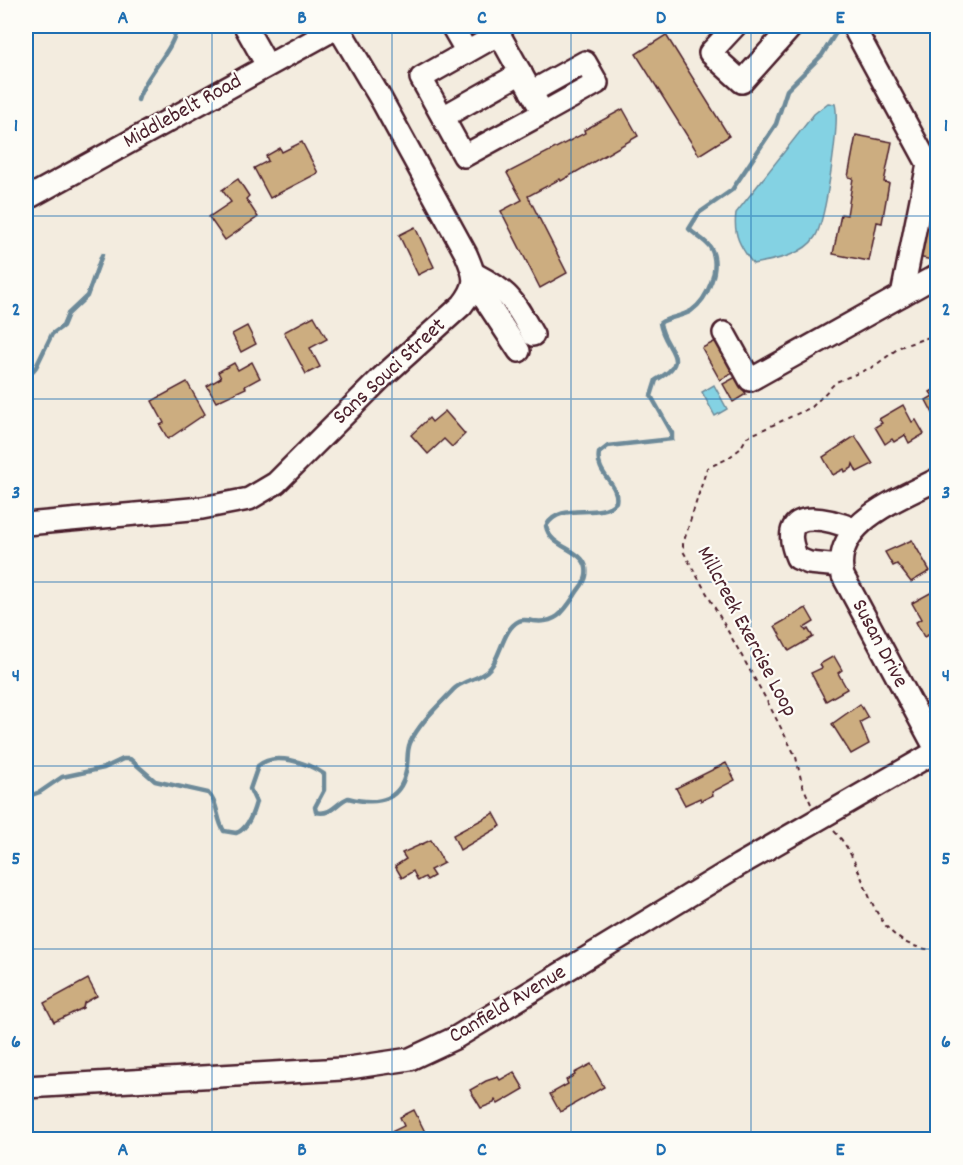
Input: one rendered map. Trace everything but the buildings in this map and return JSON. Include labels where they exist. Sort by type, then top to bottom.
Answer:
[{"type":"street","points":[[245,26],[267,65]]},
{"type":"street","points":[[339,26],[381,99],[474,283],[519,351]]},
{"type":"street","name":"Middlebelt Road","points":[[26,199],[339,26]]},
{"type":"street","points":[[452,26],[467,52]]},
{"type":"street","points":[[735,26],[710,53],[742,82],[792,26]]},
{"type":"street","points":[[853,26],[932,174],[902,295]]},
{"type":"street","points":[[531,92],[585,62],[597,83],[543,113],[464,156],[420,78],[499,34],[520,73],[543,113]]},
{"type":"street","points":[[443,117],[520,73]]},
{"type":"street","points":[[724,333],[750,380],[938,275]]},
{"type":"street","points":[[474,283],[501,287],[516,304],[533,334]]},
{"type":"street","name":"Sans Souci Street","points":[[26,524],[202,508],[249,499],[276,483],[380,379],[462,305],[474,283]]},
{"type":"street","name":"Susan Drive","points":[[937,752],[843,576],[846,547],[862,521],[938,479]]},
{"type":"street","name":"Canfield Avenue","points":[[26,1087],[342,1069],[410,1059],[455,1038],[822,818],[937,752]]},
{"type":"path","name":"Millcreek Exercise Loop","points":[[938,334],[900,347],[873,367],[836,382],[812,407],[747,437],[740,449],[727,459],[707,468],[683,544],[683,551],[796,757],[802,784],[814,809],[847,848],[868,897],[881,920],[897,937],[913,947],[938,950]]},
{"type":"water","points":[[828,103],[835,104],[836,130],[827,192],[815,237],[803,249],[795,253],[753,264],[738,240],[736,213],[814,114]]},
{"type":"water","points":[[714,385],[727,409],[715,416],[702,392]]},
{"type":"waterway","points":[[138,100],[147,81],[171,44],[177,26]]},
{"type":"waterway","points":[[26,797],[40,792],[62,777],[104,768],[123,759],[130,759],[155,781],[208,793],[212,797],[224,831],[236,833],[247,824],[256,802],[250,789],[258,766],[273,759],[291,760],[324,774],[324,790],[315,807],[316,812],[330,811],[348,798],[379,801],[395,793],[405,777],[410,743],[430,715],[457,686],[482,675],[491,667],[506,635],[514,624],[522,620],[548,621],[553,619],[567,607],[583,583],[586,567],[582,560],[577,554],[555,540],[549,534],[546,526],[553,518],[561,514],[600,510],[616,502],[614,490],[601,467],[599,453],[608,446],[672,439],[672,433],[651,396],[656,380],[667,373],[675,360],[660,323],[687,313],[697,306],[708,290],[714,272],[710,247],[689,229],[699,213],[732,190],[776,124],[787,90],[822,55],[840,26]]},
{"type":"waterway","points":[[26,379],[36,367],[52,334],[63,326],[68,314],[87,296],[102,255]]}]
